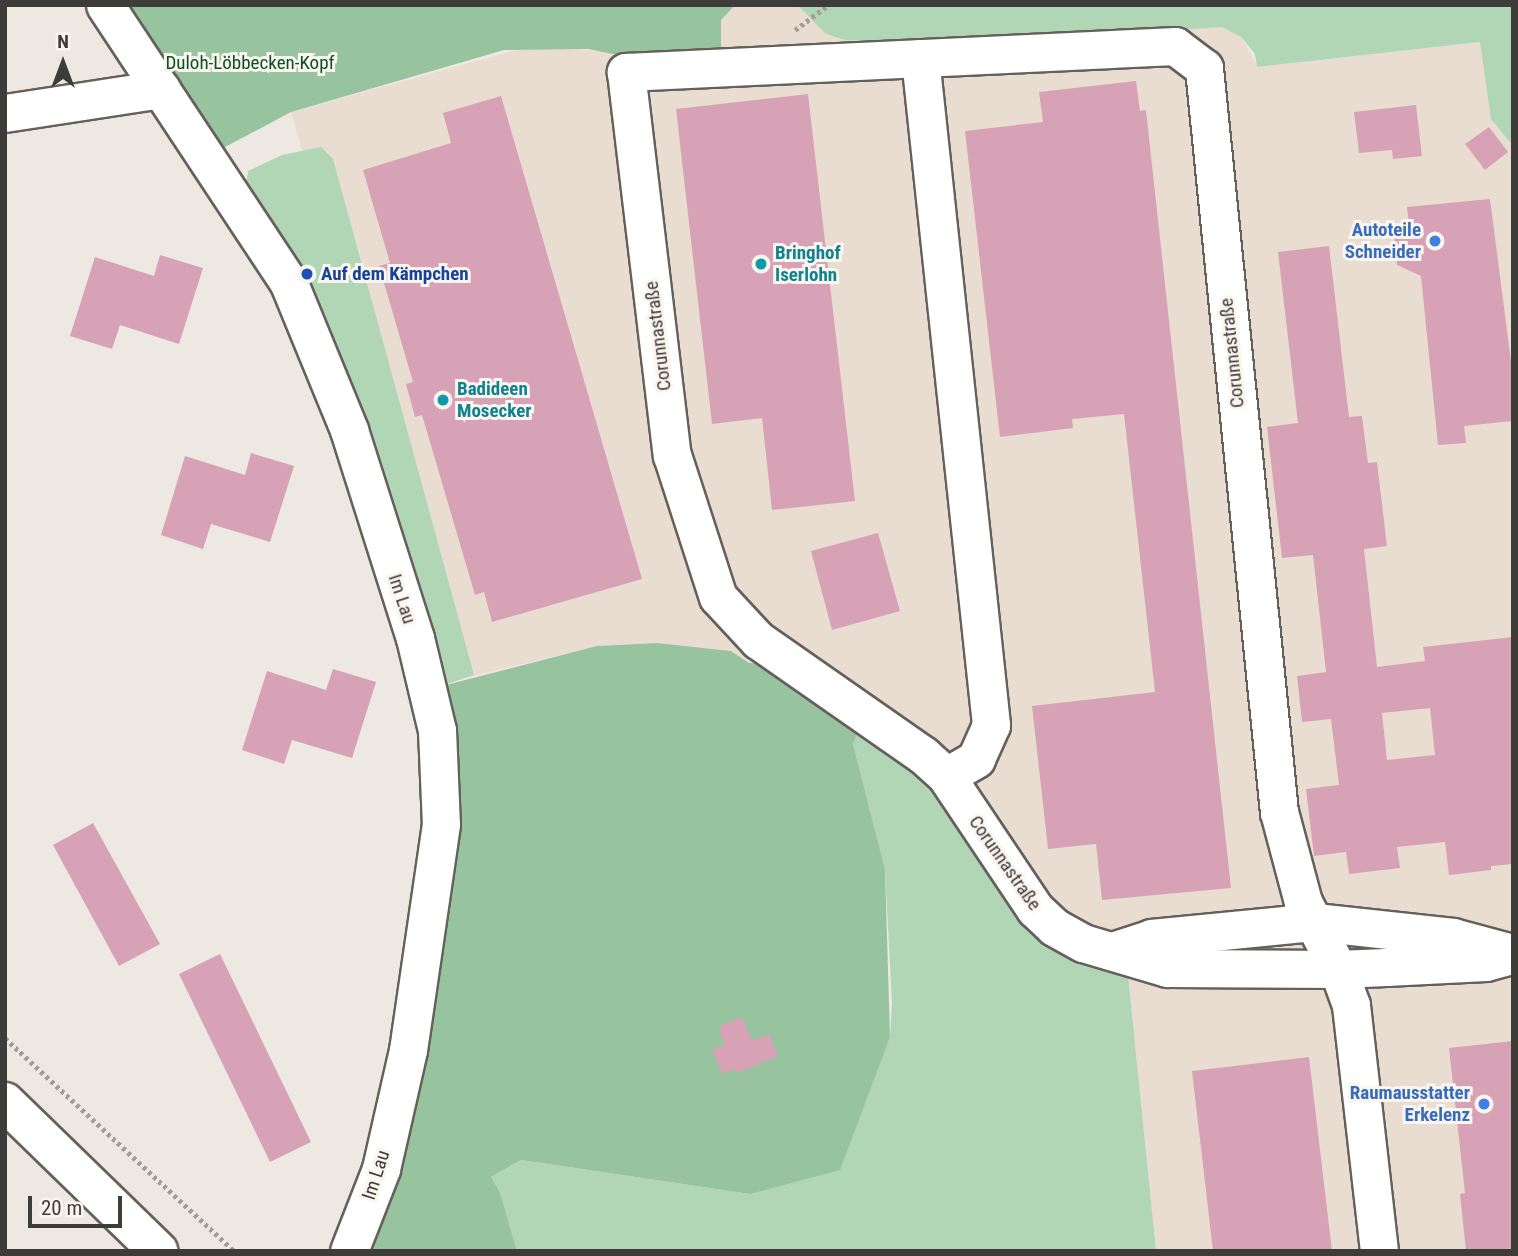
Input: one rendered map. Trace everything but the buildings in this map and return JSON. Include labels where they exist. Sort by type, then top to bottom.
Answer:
[{"type":"main road","points":[[5,1102],[158,1251]]},
{"type":"main road","points":[[5,1111],[52,1149]]},
{"type":"street","name":"Im Lau","points":[[106,5],[288,281],[318,349],[415,638],[437,730],[440,824],[408,1051],[381,1169],[349,1251]]},
{"type":"street","name":"Corunnastraße","points":[[1379,1251],[1356,1034],[1338,969],[1292,870],[1279,812],[1204,68],[1175,46],[626,72],[672,455],[718,597],[758,640],[923,755],[946,776],[1035,909],[1054,928],[1083,943],[1115,950],[1167,968],[1338,969],[1486,962],[1513,955]]},
{"type":"street","points":[[920,58],[991,725],[976,759],[946,776]]},
{"type":"street","points":[[5,113],[161,89]]},
{"type":"street","name":"Corunnastraße","points":[[1115,950],[1151,939],[1315,922],[1453,937],[1513,955]]},
{"type":"path","points":[[5,1038],[234,1251]]},
{"type":"shaded area","points":[[735,5],[797,5],[814,23],[1222,27],[1241,37],[1258,67],[1481,42],[1491,119],[1513,146],[1513,1251],[1156,1251],[1127,965],[1103,961],[935,779],[769,664],[749,663],[731,651],[657,643],[597,646],[456,680],[291,112],[527,47],[721,58],[721,20]]},
{"type":"green space","name":"Duloh-Löbbecken-Kopf","points":[[109,5],[735,5],[721,20],[721,59],[623,56],[588,49],[504,50],[291,112],[212,154]]},
{"type":"green space","points":[[797,5],[1513,5],[1513,146],[1491,119],[1480,42],[1257,67],[1255,54],[1241,37],[1222,27],[969,44],[845,40],[826,34]]},
{"type":"green space","points":[[321,147],[333,159],[474,675],[438,687],[246,184],[248,171],[282,155]]},
{"type":"green space","points":[[657,643],[731,651],[749,663],[769,664],[862,723],[853,744],[885,869],[890,1037],[840,1170],[750,1194],[521,1160],[491,1177],[500,1192],[517,1251],[355,1251],[386,1173],[438,687],[597,646]]},
{"type":"green space","points":[[862,723],[935,779],[1001,878],[1127,965],[1156,1251],[517,1251],[500,1192],[491,1177],[521,1160],[750,1194],[881,1059],[890,1037],[892,1003],[885,869],[853,744]]},
{"type":"place","name":"Autoteile Schneider","points":[[1435,241]]},
{"type":"place","name":"Bringhof Iserlohn","points":[[761,264]]},
{"type":"place","name":"Auf dem Kämpchen","points":[[307,274]]},
{"type":"place","name":"Badideen Mosecker","points":[[443,400]]},
{"type":"place","name":"Raumausstatter Erkelenz","points":[[1484,1104]]}]
